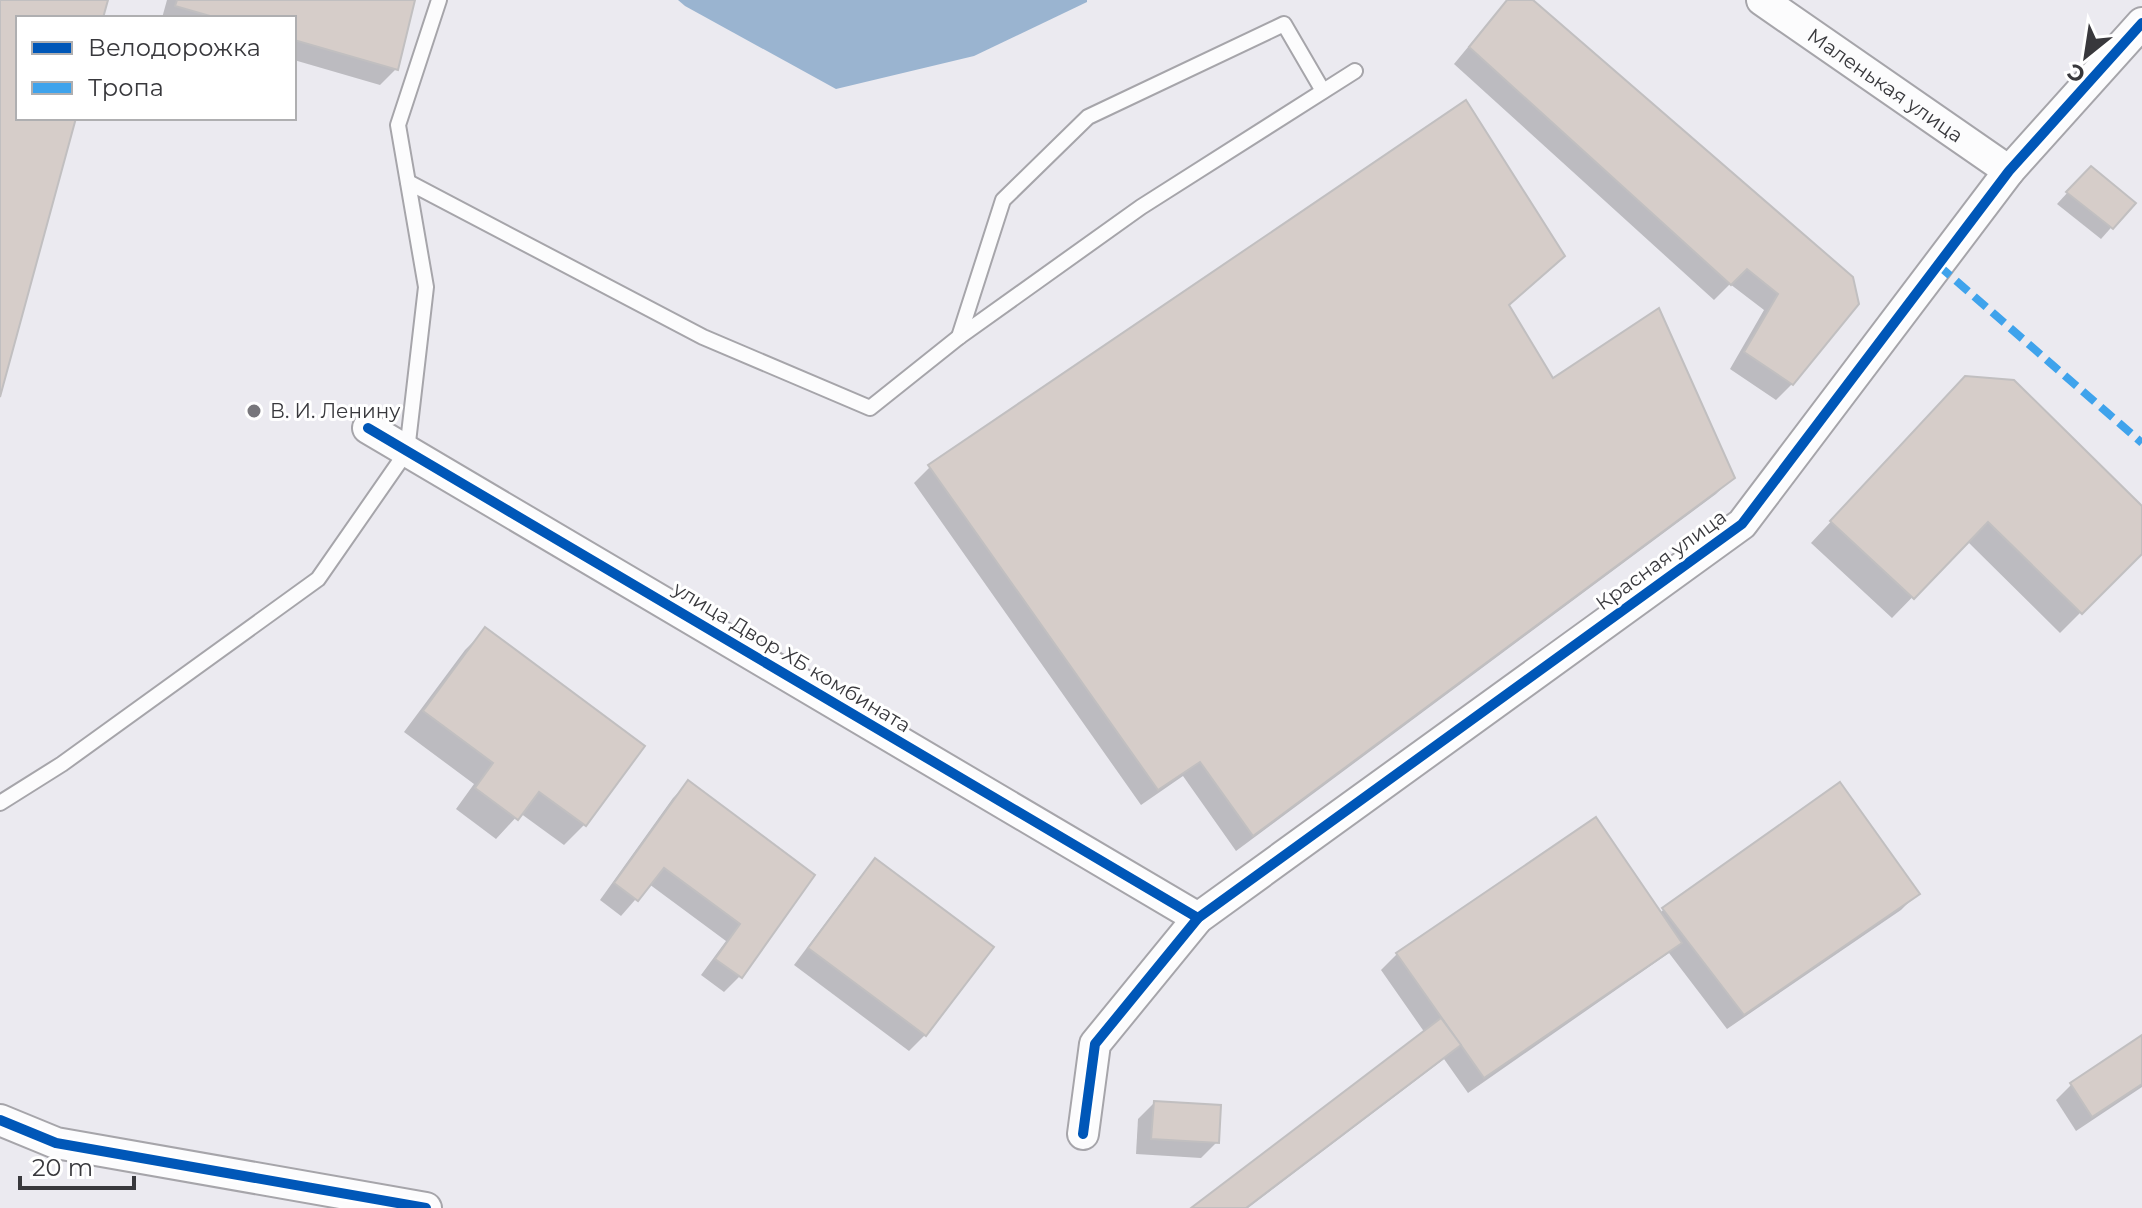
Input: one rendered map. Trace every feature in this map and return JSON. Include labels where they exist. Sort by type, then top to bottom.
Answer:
[{"type":"street","name":"Маленькая улица","points":[[1762,0],[2009,171]]},
{"type":"street","name":"Красная улица","points":[[1083,1134],[1095,1044],[1198,918],[1742,524],[2009,171],[2142,23]]},
{"type":"street","name":"улица Двор ХБ комбината","points":[[368,428],[1198,918]]},
{"type":"street","points":[[0,1120],[56,1143],[426,1208]]},
{"type":"lane","points":[[0,803],[62,764],[318,579],[407,451],[426,287],[398,125],[439,0]]},
{"type":"lane","points":[[959,337],[1003,200],[1088,117],[1284,24],[1323,91]]},
{"type":"lane","points":[[408,182],[703,337],[870,408],[959,337],[1141,207],[1355,71]]},
{"type":"water","points":[[678,0],[1087,2],[974,56],[836,89]]},
{"type":"building","points":[[0,0],[108,0],[104,16],[16,16],[16,120],[75,120],[0,397]]},
{"type":"building","points":[[177,0],[415,0],[398,70],[296,41],[296,16],[210,16],[175,6]]},
{"type":"building","points":[[1507,0],[1533,0],[1853,277],[1859,304],[1793,385],[1744,352],[1778,294],[1747,269],[1731,285],[1469,47]]},
{"type":"building","points":[[1466,100],[1565,256],[1509,305],[1553,378],[1659,308],[1735,478],[1253,836],[1200,762],[1158,790],[928,465]]},
{"type":"building","points":[[2091,166],[2136,203],[2113,229],[2066,192]]},
{"type":"building","points":[[1965,376],[2014,380],[2142,506],[2142,554],[2082,614],[1988,522],[1914,599],[1830,521]]},
{"type":"building","points":[[485,627],[645,746],[586,826],[539,792],[518,820],[475,788],[493,763],[423,711]]},
{"type":"building","points":[[688,780],[815,875],[742,978],[715,959],[740,924],[664,868],[638,901],[614,883]]},
{"type":"building","points":[[1840,782],[1920,894],[1744,1015],[1662,908]]},
{"type":"building","points":[[1596,817],[1682,943],[1484,1078],[1396,953]]},
{"type":"building","points":[[875,858],[994,947],[926,1036],[808,948]]},
{"type":"building","points":[[1441,1018],[1461,1045],[1246,1208],[1191,1208]]},
{"type":"building","points":[[2142,1035],[2142,1084],[2092,1117],[2070,1083]]},
{"type":"building","points":[[1154,1101],[1221,1105],[1219,1143],[1151,1139]]},
{"type":"marked path","points":[[1938,265],[2142,443]]},
{"type":"cycle path","points":[[1083,1134],[1095,1044],[1198,918],[1742,524],[2009,171],[2142,23]]},
{"type":"cycle path","points":[[368,428],[1198,918]]},
{"type":"cycle path","points":[[0,1120],[56,1143],[426,1208]]},
{"type":"place","name":"В. И. Ленину","points":[[254,411]]}]
